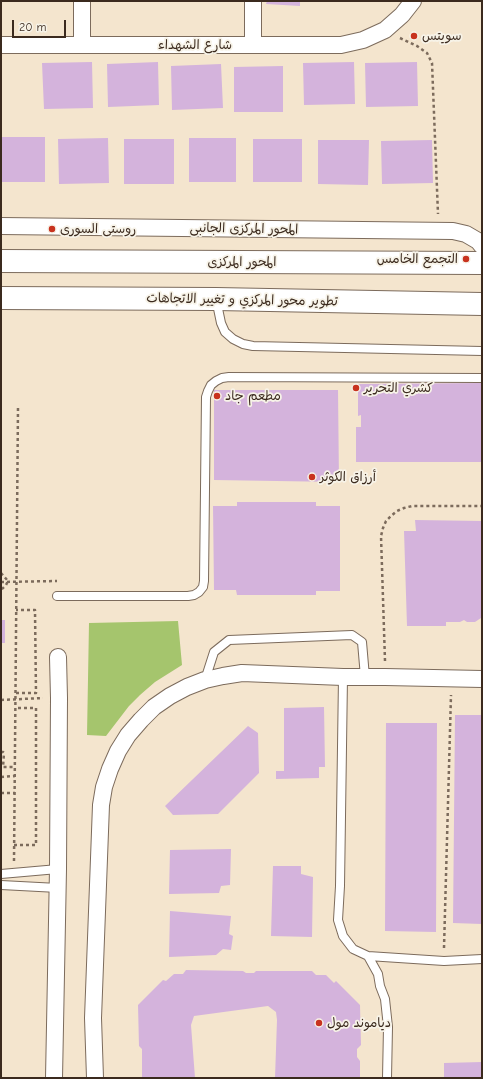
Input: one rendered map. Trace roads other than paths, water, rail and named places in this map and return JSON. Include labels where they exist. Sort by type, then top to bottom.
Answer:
[{"type":"main road","name":"المحور المركزى","points":[[1,261],[482,263]]},
{"type":"main road","name":"تطوير محور المركزي و تغيير الاتجاهات","points":[[1,298],[216,299],[479,305]]},
{"type":"street","points":[[82,1],[82,45]]},
{"type":"street","points":[[253,1],[253,45]]},
{"type":"street","name":"شارع الشهداء","points":[[1,45],[341,44],[364,40],[385,30],[402,15],[413,1]]},
{"type":"street","name":"المحور المركزى الجانبى","points":[[1,226],[453,231],[466,234],[478,241],[482,246]]},
{"type":"street","points":[[54,1078],[58,888],[58,657]]},
{"type":"street","points":[[95,1078],[93,1018],[101,805],[104,787],[110,768],[118,751],[128,735],[141,720],[170,696],[204,680],[223,676],[242,674],[482,679]]},
{"type":"lane","points":[[216,299],[221,323],[225,332],[233,339],[243,344],[253,346],[482,351]]},
{"type":"lane","points":[[57,596],[188,596],[199,592],[204,581],[206,397],[211,385],[216,381],[229,377],[482,378]]},
{"type":"lane","points":[[204,680],[214,652],[228,640],[352,635],[362,642],[365,677]]},
{"type":"lane","points":[[343,677],[340,886],[338,920],[343,936],[353,949],[368,956],[444,961],[482,960]]},
{"type":"lane","points":[[1,874],[58,869]]},
{"type":"lane","points":[[1,885],[58,888]]},
{"type":"lane","points":[[368,956],[378,974],[384,999],[388,1027],[387,1078]]},
{"type":"place","name":"سويتس","points":[[414,36]]},
{"type":"place","name":"روستى السورى","points":[[52,229]]},
{"type":"place","name":"التجمع الخامس","points":[[466,259]]},
{"type":"place","name":"كشري التحرير","points":[[356,388]]},
{"type":"place","name":"مطعم جاد","points":[[217,396]]},
{"type":"place","name":"أرزاق الكوثر","points":[[312,477]]},
{"type":"place","name":"دياموند مول","points":[[319,1023]]}]
